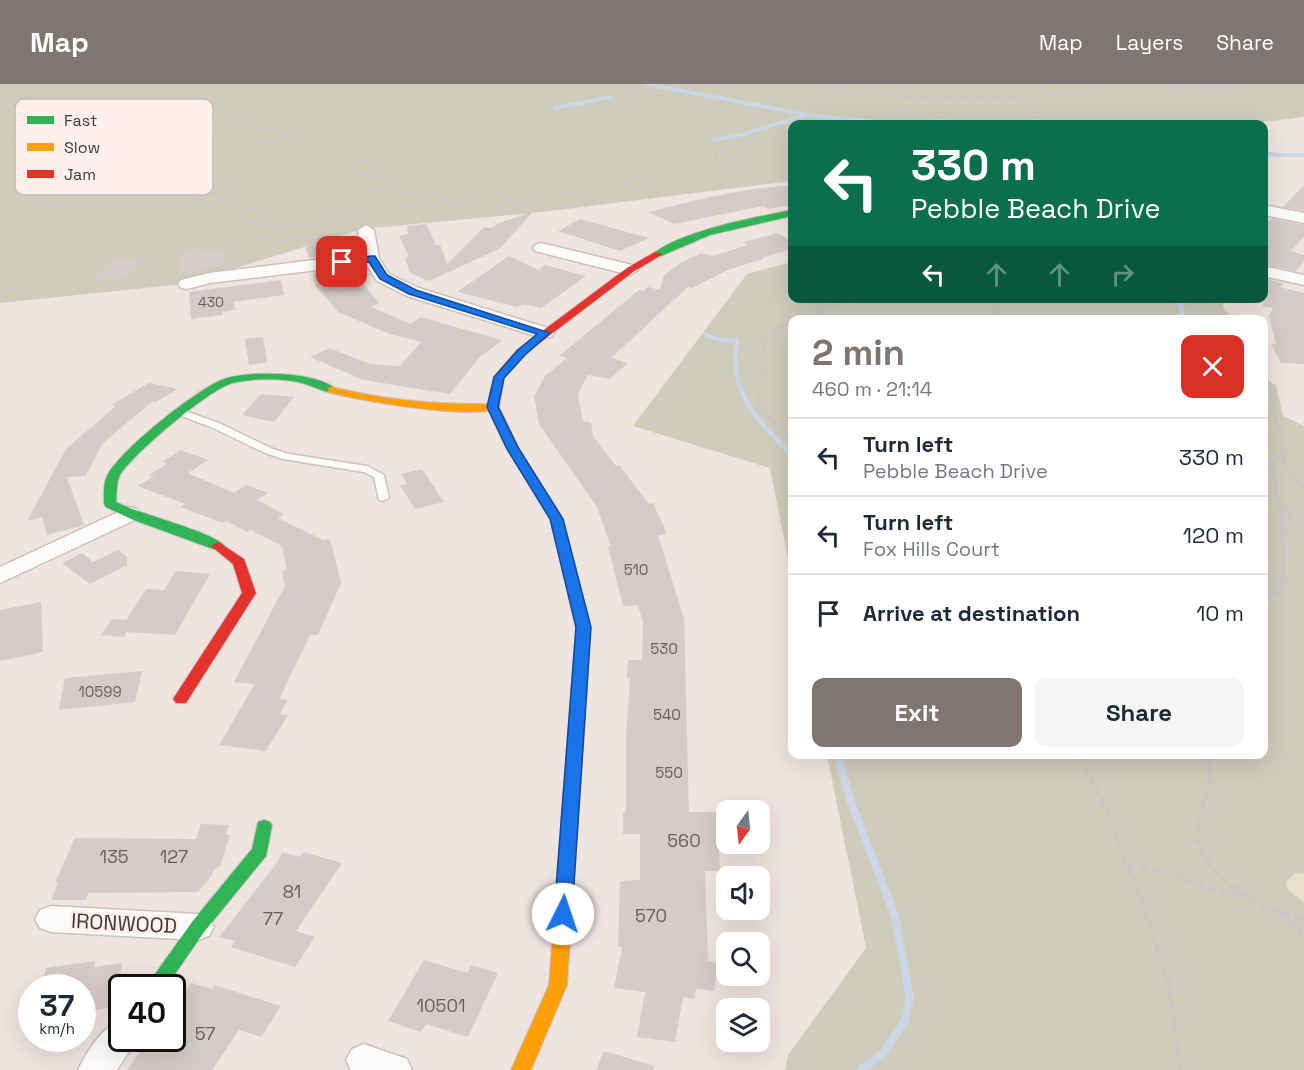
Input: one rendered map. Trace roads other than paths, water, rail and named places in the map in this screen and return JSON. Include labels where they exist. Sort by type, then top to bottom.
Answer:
[{"type":"street","points":[[1268,211],[1304,218]]},
{"type":"street","points":[[521,1070],[558,986],[583,627],[556,519],[513,449],[493,407],[499,377],[521,352],[630,270],[686,239],[749,221],[788,214]]},
{"type":"street","points":[[366,230],[372,258],[384,277],[413,292],[545,333]]},
{"type":"street","points":[[542,249],[630,270]]},
{"type":"street","points":[[187,284],[209,278],[372,258]]},
{"type":"street","points":[[1268,272],[1304,280]]},
{"type":"street","points":[[181,699],[249,593],[245,574],[236,558],[220,546],[129,514],[110,504],[113,477],[124,463],[180,412],[208,390],[227,381],[274,377],[296,378],[343,394],[380,400],[470,408],[493,407]]},
{"type":"street","points":[[0,576],[129,514]]},
{"type":"street","name":"IRONWOOD","points":[[164,974],[198,927],[260,851],[264,826]]},
{"type":"street","name":"IRONWOOD","points":[[51,919],[198,927]]},
{"type":"street","points":[[96,1070],[109,1052]]},
{"type":"lane","points":[[180,412],[215,425],[269,451],[367,469],[379,475],[383,498]]},
{"type":"waterway","points":[[646,84],[804,114]]},
{"type":"waterway","points":[[555,108],[610,97]]},
{"type":"waterway","points":[[788,120],[804,115],[857,120]]},
{"type":"waterway","points":[[713,140],[744,134],[788,120]]},
{"type":"waterway","points":[[1268,153],[1304,155]]},
{"type":"waterway","points":[[1177,303],[1181,305],[1183,313],[1180,315]]},
{"type":"waterway","points":[[706,335],[716,339],[737,341],[735,359],[741,390],[767,429],[788,451]]},
{"type":"waterway","points":[[838,759],[850,799],[895,916],[910,998],[904,1023],[884,1052],[861,1070]]}]
